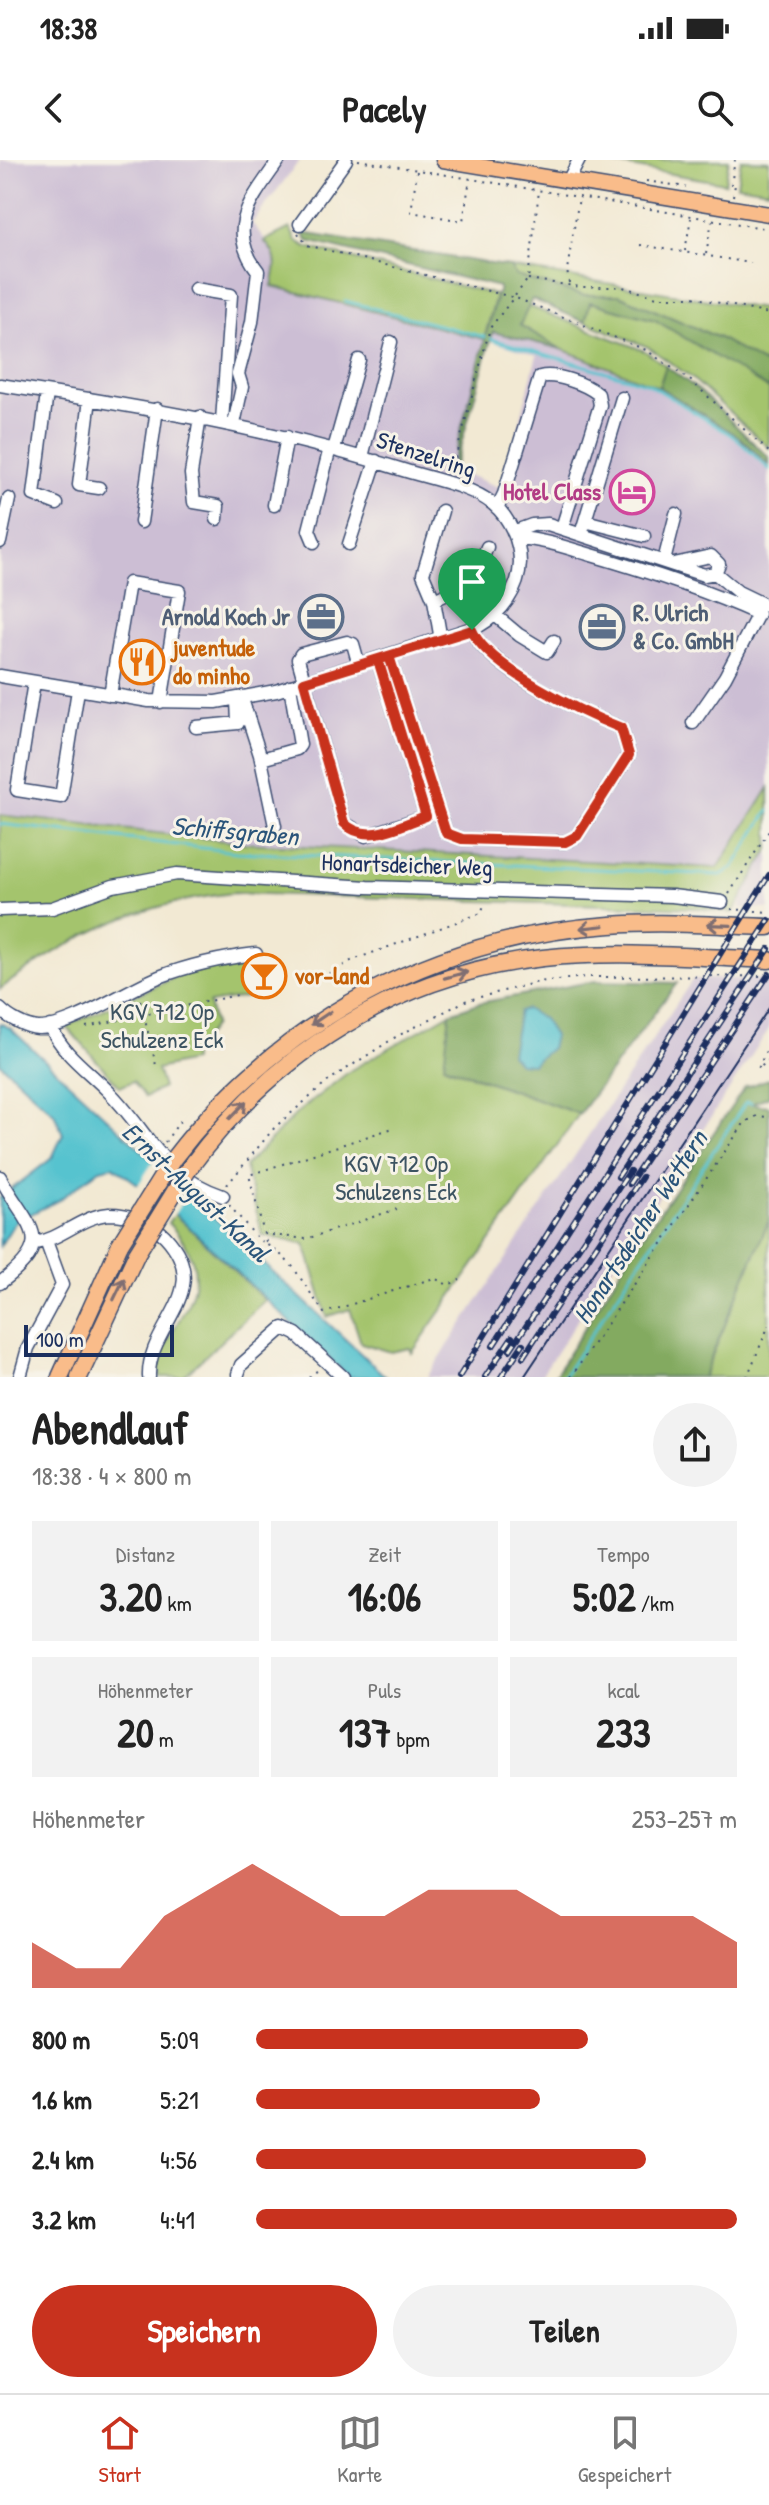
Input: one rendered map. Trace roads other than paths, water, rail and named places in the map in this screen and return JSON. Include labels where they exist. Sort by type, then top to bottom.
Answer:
[{"type":"highway","points":[[60,1377],[120,1244],[173,1159],[219,1103],[264,1060],[334,1009],[411,972],[505,941],[561,930],[670,923],[769,927]]},
{"type":"highway","points":[[79,1377],[137,1253],[188,1170],[234,1113],[284,1065],[370,1010],[437,981],[504,963],[547,957],[627,955],[769,960]]},
{"type":"main road","points":[[443,160],[769,214]]},
{"type":"street","points":[[228,423],[242,387],[238,374],[252,322],[258,271],[245,256],[240,239],[247,207],[279,160]]},
{"type":"street","points":[[300,224],[346,160]]},
{"type":"street","points":[[568,181],[579,160]]},
{"type":"street","points":[[195,289],[231,295],[228,423]]},
{"type":"street","points":[[362,457],[391,342]]},
{"type":"street","points":[[314,542],[309,530],[359,360]]},
{"type":"street","points":[[497,508],[504,494],[537,381],[548,375],[598,394],[600,405],[562,528]]},
{"type":"street","name":"Stenzelring","points":[[0,385],[200,417],[332,448],[477,495],[497,508],[515,535]]},
{"type":"street","points":[[47,393],[34,495],[57,504]]},
{"type":"street","points":[[581,534],[622,398]]},
{"type":"street","points":[[90,399],[79,485],[99,488]]},
{"type":"street","points":[[141,522],[157,409]]},
{"type":"street","points":[[200,417],[191,474],[194,502],[218,506],[217,519]]},
{"type":"street","points":[[274,505],[287,437]]},
{"type":"street","points":[[349,544],[376,461]]},
{"type":"street","points":[[0,542],[9,499]]},
{"type":"street","points":[[441,640],[434,600],[423,574],[442,511]]},
{"type":"street","points":[[669,562],[676,514]]},
{"type":"street","points":[[585,521],[644,536]]},
{"type":"street","points":[[515,535],[538,523],[562,528],[704,575],[715,573],[765,613]]},
{"type":"street","points":[[515,535],[628,565],[765,613]]},
{"type":"street","points":[[0,677],[161,702],[240,699],[290,686],[472,630],[495,615],[507,603],[517,579],[520,563],[515,535]]},
{"type":"street","points":[[434,600],[473,582],[487,547]]},
{"type":"street","points":[[669,562],[711,556],[719,564],[715,573]]},
{"type":"street","points":[[110,695],[129,583],[179,591],[161,702]]},
{"type":"street","points":[[693,723],[765,613]]},
{"type":"street","points":[[495,615],[547,652],[554,641]]},
{"type":"street","points":[[383,658],[446,833],[462,839],[565,842],[577,836],[629,755],[621,728],[588,715],[494,659],[479,646],[472,630]]},
{"type":"street","points":[[359,665],[353,644],[347,642],[301,654],[298,659],[344,823],[366,836],[426,816],[383,658]]},
{"type":"street","points":[[34,682],[17,790],[61,797],[78,690]]},
{"type":"street","points":[[260,755],[265,758],[297,749],[300,745],[290,686]]},
{"type":"street","points":[[196,727],[238,723],[240,699]]},
{"type":"street","points":[[240,699],[260,755],[275,826]]},
{"type":"street","name":"Honartsdeicher Weg","points":[[0,910],[52,908],[124,883],[177,874],[489,891],[672,896],[722,902]]},
{"type":"street","points":[[0,1009],[9,1017],[32,1027],[50,1026],[137,987],[210,962],[256,954]]},
{"type":"street","points":[[50,1026],[63,1049],[107,1090],[154,1152],[200,1188],[223,1196]]},
{"type":"street","points":[[0,1177],[62,1285],[28,1348],[20,1377]]},
{"type":"street","points":[[0,1283],[30,1258],[40,1242],[90,1218],[108,1214],[149,1223],[168,1240],[181,1266],[182,1292],[175,1315],[152,1354],[149,1377]]},
{"type":"street","points":[[238,1374],[241,1365],[283,1328],[296,1334],[343,1377]]},
{"type":"water","points":[[526,1009],[543,1019],[554,1036],[551,1048],[532,1064],[519,1063],[511,1054],[519,1011]]},
{"type":"water","points":[[0,1023],[10,1028],[386,1377],[349,1377],[161,1201],[113,1166],[100,1169],[59,1200],[15,1222],[0,1246],[0,1198],[52,1158],[63,1134],[54,1113],[0,1063]]},
{"type":"waterway","name":"Schiffsgraben","points":[[345,301],[485,337]]},
{"type":"waterway","name":"Schiffsgraben","points":[[491,339],[649,384],[736,438],[769,469]]},
{"type":"waterway","name":"Schiffsgraben","points":[[0,824],[237,852],[721,875],[733,868],[769,810]]},
{"type":"waterway","name":"Honartsdeicher Wettern","points":[[563,1377],[746,1102],[751,1103]]},
{"type":"tram line","points":[[524,1377],[769,1008]]},
{"type":"railway","points":[[459,1377],[769,875]]},
{"type":"railway","points":[[493,1346],[769,920]]},
{"type":"railway","points":[[618,1177],[769,949]]},
{"type":"railway","points":[[629,1184],[769,974]]},
{"type":"railway","points":[[510,1350],[630,1171]]},
{"type":"railway","points":[[523,1357],[642,1177]]},
{"type":"railway","points":[[485,1377],[512,1337]]},
{"type":"railway","points":[[501,1377],[523,1344]]},
{"type":"place","name":"Hotel Class","points":[[632,492]]},
{"type":"place","name":"Arnold Koch Jr","points":[[321,617]]},
{"type":"place","name":"R. Ulrich & Co. GmbH","points":[[602,627]]},
{"type":"place","name":"juventude do minho","points":[[142,662]]},
{"type":"place","name":"vor-land","points":[[264,976]]},
{"type":"park label","name":"KGV 712 Op Schulzenz Eck","points":[[162,1026]]},
{"type":"park label","name":"KGV 712 Op Schulzens Eck","points":[[396,1178]]},
{"type":"water label","name":"Ernst-August-Kanal","points":[[196,1192]]}]
